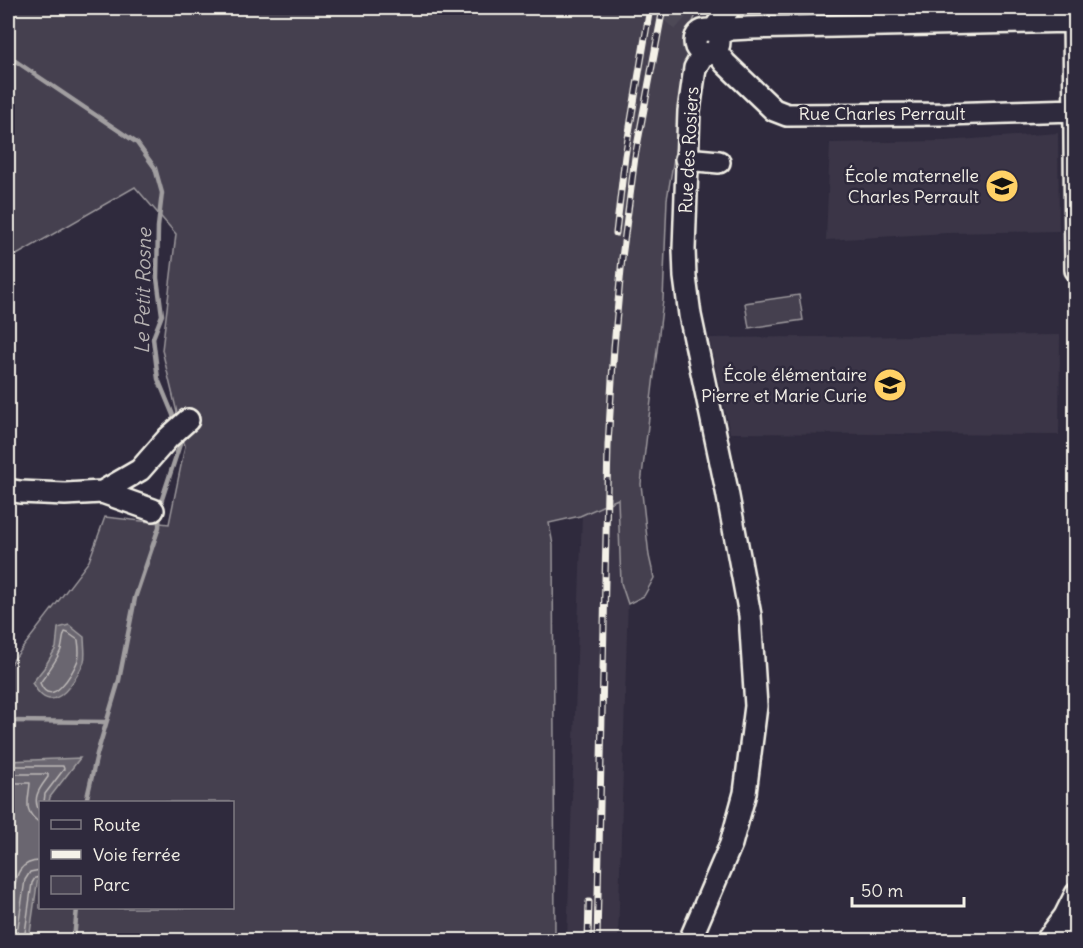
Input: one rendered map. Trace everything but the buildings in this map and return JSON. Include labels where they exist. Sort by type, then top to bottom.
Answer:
[{"type":"street","name":"Rue des Rosiers","points":[[690,940],[731,844],[745,793],[756,706],[750,615],[690,315],[685,277],[686,159],[691,88],[705,38],[729,8]]},
{"type":"street","points":[[705,38],[731,29],[748,28],[1075,17],[1076,270]]},
{"type":"street","name":"Rue Charles Perrault","points":[[705,38],[725,63],[774,110],[787,115],[1075,110]]},
{"type":"street","points":[[686,159],[719,162]]},
{"type":"street","points":[[102,492],[140,470],[168,438],[188,420]]},
{"type":"street","points":[[8,490],[65,495],[102,492],[153,510]]},
{"type":"street","points":[[1047,940],[1065,916],[1076,894]]},
{"type":"shaded area","points":[[1058,133],[1059,231],[947,233],[826,240],[830,143],[945,141]]},
{"type":"shaded area","name":"École élémentaire Pierre et Marie Curie","points":[[1060,335],[1059,435],[730,433],[709,338]]},
{"type":"shaded area","points":[[632,458],[618,940],[567,940],[583,486]]},
{"type":"green space","points":[[8,8],[699,8],[684,42],[691,59],[667,199],[663,300],[641,484],[649,556],[654,578],[644,596],[628,604],[621,583],[618,499],[580,516],[549,523],[553,545],[555,940],[8,940],[8,667],[89,561],[105,517],[169,524],[185,446],[162,350],[176,234],[135,187],[8,260]]},
{"type":"green space","points":[[799,295],[803,320],[749,328],[745,303]]},
{"type":"water","points":[[69,625],[84,637],[84,662],[65,691],[60,696],[49,699],[39,693],[32,683],[56,648],[58,628]]},
{"type":"water","points":[[80,758],[49,801],[39,801],[39,871],[29,940],[8,940],[8,761]]},
{"type":"waterway","name":"Le Petit Rosne","points":[[8,56],[137,143],[155,168],[162,193],[158,227],[157,278],[162,315],[153,338],[158,379],[175,424]]},
{"type":"waterway","name":"Le Petit Rosne","points":[[86,801],[97,754],[119,680],[135,598],[159,527],[160,505],[180,444],[178,438]]},
{"type":"waterway","points":[[8,721],[106,722]]},
{"type":"waterway","name":"Le Petit Rosne","points":[[74,940],[77,909]]},
{"type":"tunnel","points":[[666,8],[683,23]]},
{"type":"railway","points":[[616,233],[625,156],[650,8]]},
{"type":"railway","points":[[597,940],[608,445],[614,347],[622,258],[635,157],[663,8]]},
{"type":"railway","points":[[588,940],[589,902]]},
{"type":"place","name":"École maternelle Charles Perrault","points":[[1002,186]]},
{"type":"place","name":"École élémentaire Pierre et Marie Curie","points":[[890,385]]}]
